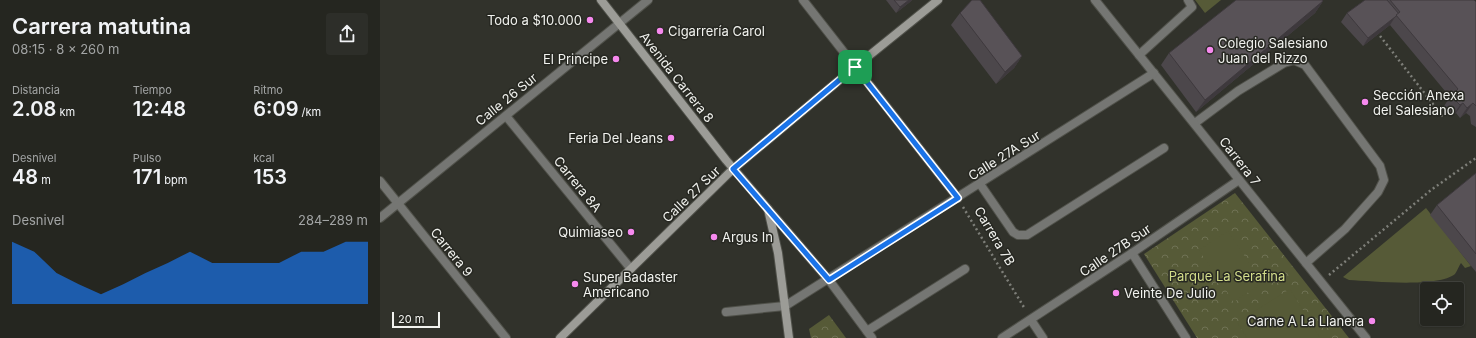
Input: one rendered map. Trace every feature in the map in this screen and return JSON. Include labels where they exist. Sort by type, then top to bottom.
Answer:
[{"type":"main road","name":"Avenida Carrera 8","points":[[601,0],[733,169],[768,210]]},
{"type":"main road","name":"Calle 27 Sur","points":[[560,338],[733,169],[938,0]]},
{"type":"main road","points":[[768,210],[778,253],[789,338]]},
{"type":"street","name":"Calle 26 Sur","points":[[380,218],[648,0]]},
{"type":"street","name":"Carrera 7B","points":[[802,0],[958,198]]},
{"type":"street","name":"Carrera 7","points":[[1095,0],[1366,338]]},
{"type":"street","points":[[1139,55],[1192,7],[1188,0]]},
{"type":"street","points":[[1195,123],[1238,92],[1284,63],[1294,60],[1305,65],[1380,166],[1384,180],[1378,192],[1345,229],[1306,263]]},
{"type":"street","name":"Calle 27A Sur","points":[[785,306],[829,280],[1154,73]]},
{"type":"street","name":"Carrera 8A","points":[[506,116],[632,269]]},
{"type":"street","points":[[980,184],[1013,232],[1018,235],[1027,235],[1164,148]]},
{"type":"street","name":"Calle 27B Sur","points":[[1002,338],[1132,254],[1239,180]]},
{"type":"street","name":"Carrera 9","points":[[380,181],[506,338]]},
{"type":"street","points":[[768,210],[829,280],[870,335],[965,269]]},
{"type":"street","points":[[1132,254],[1186,338]]},
{"type":"street","points":[[726,312],[785,306]]},
{"type":"street","points":[[1031,320],[1042,338]]},
{"type":"path","points":[[1374,29],[1443,117],[1452,108],[1456,107]]},
{"type":"path","points":[[1321,281],[1431,190],[1476,158]]},
{"type":"path","name":"Carrera 7B","points":[[958,198],[1031,320]]},
{"type":"green space","points":[[1195,0],[1221,0],[1205,13]]},
{"type":"green space","name":"Parque La Serafina","points":[[1235,193],[1349,338],[1197,338],[1144,254]]},
{"type":"green space","points":[[1426,208],[1471,266],[1465,268],[1461,263],[1455,274],[1447,278],[1434,281],[1404,283],[1349,280],[1343,277]]},
{"type":"green space","points":[[1228,231],[1262,283],[1234,302],[1199,250]]},
{"type":"green space","points":[[1290,289],[1320,338],[1247,338],[1237,322]]},
{"type":"green space","points":[[829,315],[846,338],[811,338],[809,329]]},
{"type":"building","points":[[894,0],[909,0],[900,7]]},
{"type":"building","points":[[972,0],[980,0],[1022,56],[1005,72],[960,13]]},
{"type":"building","points":[[1236,0],[1323,1],[1205,100],[1169,53]]},
{"type":"building","points":[[1365,0],[1387,0],[1399,14],[1368,38],[1347,13]]},
{"type":"building","points":[[1390,0],[1474,0],[1476,2],[1476,106],[1473,103],[1467,108],[1463,103],[1460,105],[1451,96],[1458,89],[1396,15],[1400,12]]},
{"type":"building","points":[[1476,173],[1476,254],[1437,205]]},
{"type":"place","name":"Todo a $10.000","points":[[590,20]]},
{"type":"place","name":"Cigarrería Carol","points":[[660,31]]},
{"type":"place","name":"Colegio Salesiano Juan del Rizzo","points":[[1210,50]]},
{"type":"place","name":"El Principe","points":[[616,59]]},
{"type":"place","name":"Sección Anexa del Salesiano","points":[[1365,102]]},
{"type":"place","name":"Feria Del Jeans","points":[[671,138]]},
{"type":"place","name":"Quimiaseo","points":[[631,232]]},
{"type":"place","name":"Argus In","points":[[714,237]]},
{"type":"place","name":"Super Badaster Americano","points":[[575,284]]},
{"type":"place","name":"Veinte De Julio","points":[[1116,293]]},
{"type":"place","name":"Carne A La Llanera","points":[[1372,321]]},
{"type":"route","points":[[855,67],[958,198],[829,280],[733,169],[855,67]]}]
